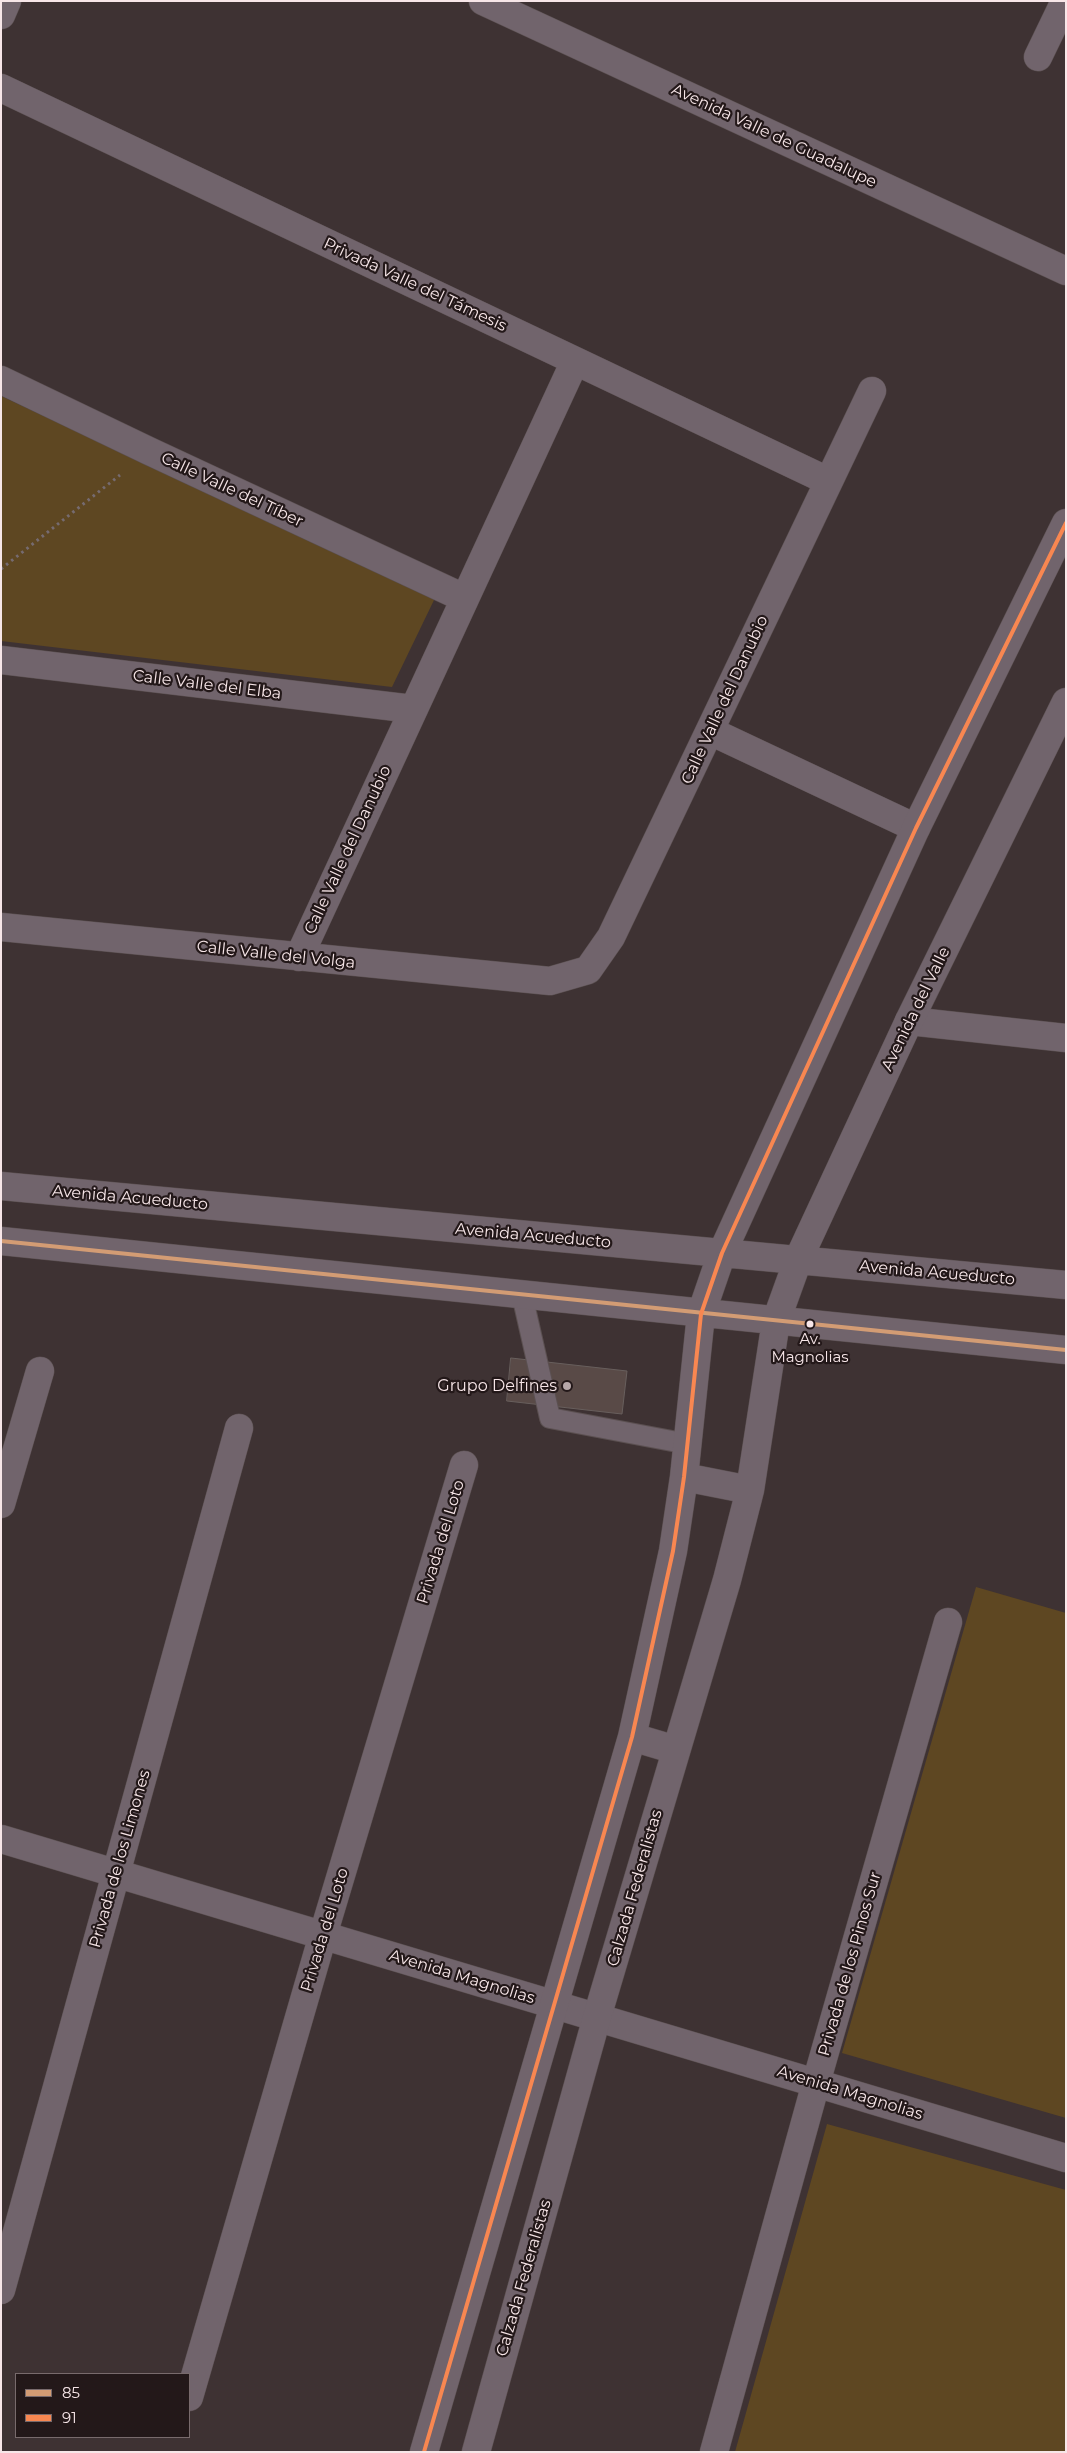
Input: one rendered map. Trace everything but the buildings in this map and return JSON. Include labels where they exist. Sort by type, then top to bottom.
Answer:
[{"type":"street","points":[[1,15],[7,1]]},
{"type":"street","name":"Avenida Valle de Guadalupe","points":[[483,1],[1066,271]]},
{"type":"street","points":[[1038,57],[1066,1]]},
{"type":"street","name":"Privada Valle del Támesis","points":[[1,88],[828,481]]},
{"type":"street","name":"Calle Valle del Danubio","points":[[299,957],[575,361]]},
{"type":"street","name":"Calle Valle del Tíber","points":[[1,380],[149,452],[464,598]]},
{"type":"street","name":"Calle Valle del Danubio","points":[[550,981],[588,970],[611,937],[872,391]]},
{"type":"street","points":[[424,2452],[632,1737],[673,1551],[688,1444],[701,1314],[722,1253],[916,828],[1066,523]]},
{"type":"street","name":"Calle Valle del Elba","points":[[1,660],[413,709]]},
{"type":"street","name":"Avenida del Valle","points":[[776,1321],[798,1260],[909,1020],[1066,702]]},
{"type":"street","points":[[710,731],[916,828]]},
{"type":"street","name":"Calle Valle del Volga","points":[[1,927],[550,981]]},
{"type":"street","points":[[909,1020],[1066,1038]]},
{"type":"street","name":"Avenida Acueducto","points":[[1,1186],[1066,1285]]},
{"type":"street","points":[[1,1241],[1066,1350]]},
{"type":"street","name":"Calzada Federalistas","points":[[476,2452],[597,2018],[727,1580],[750,1490],[776,1321]]},
{"type":"street","points":[[1,1504],[40,1371]]},
{"type":"street","name":"Privada de los Limones","points":[[1,2290],[239,1428]]},
{"type":"street","name":"Privada del Loto","points":[[190,2393],[323,1935],[464,1465]]},
{"type":"street","points":[[684,1477],[750,1490]]},
{"type":"street","name":"Privada de los Pinos Sur","points":[[714,2452],[816,2083],[948,1622]]},
{"type":"street","points":[[632,1737],[676,1750]]},
{"type":"street","name":"Avenida Magnolias","points":[[1,1839],[1066,2158]]},
{"type":"lane","points":[[522,1295],[550,1418],[688,1444]]},
{"type":"path","points":[[1,570],[149,452]]},
{"type":"shaded area","points":[[1,396],[435,598],[392,687],[1,641]]},
{"type":"shaded area","points":[[976,1587],[1066,1613],[1066,2118],[842,2053]]},
{"type":"shaded area","points":[[827,2124],[1066,2190],[1066,2452],[735,2452]]},
{"type":"transit line","name":"91","points":[[424,2452],[632,1737],[673,1551],[684,1477],[701,1314],[722,1253],[916,828],[1066,523]]},
{"type":"transit line","name":"85","points":[[1,1241],[1066,1350]]},
{"type":"place","name":"Av. Magnolias","points":[[810,1324]]},
{"type":"place","name":"Grupo Delfines","points":[[567,1386]]}]
